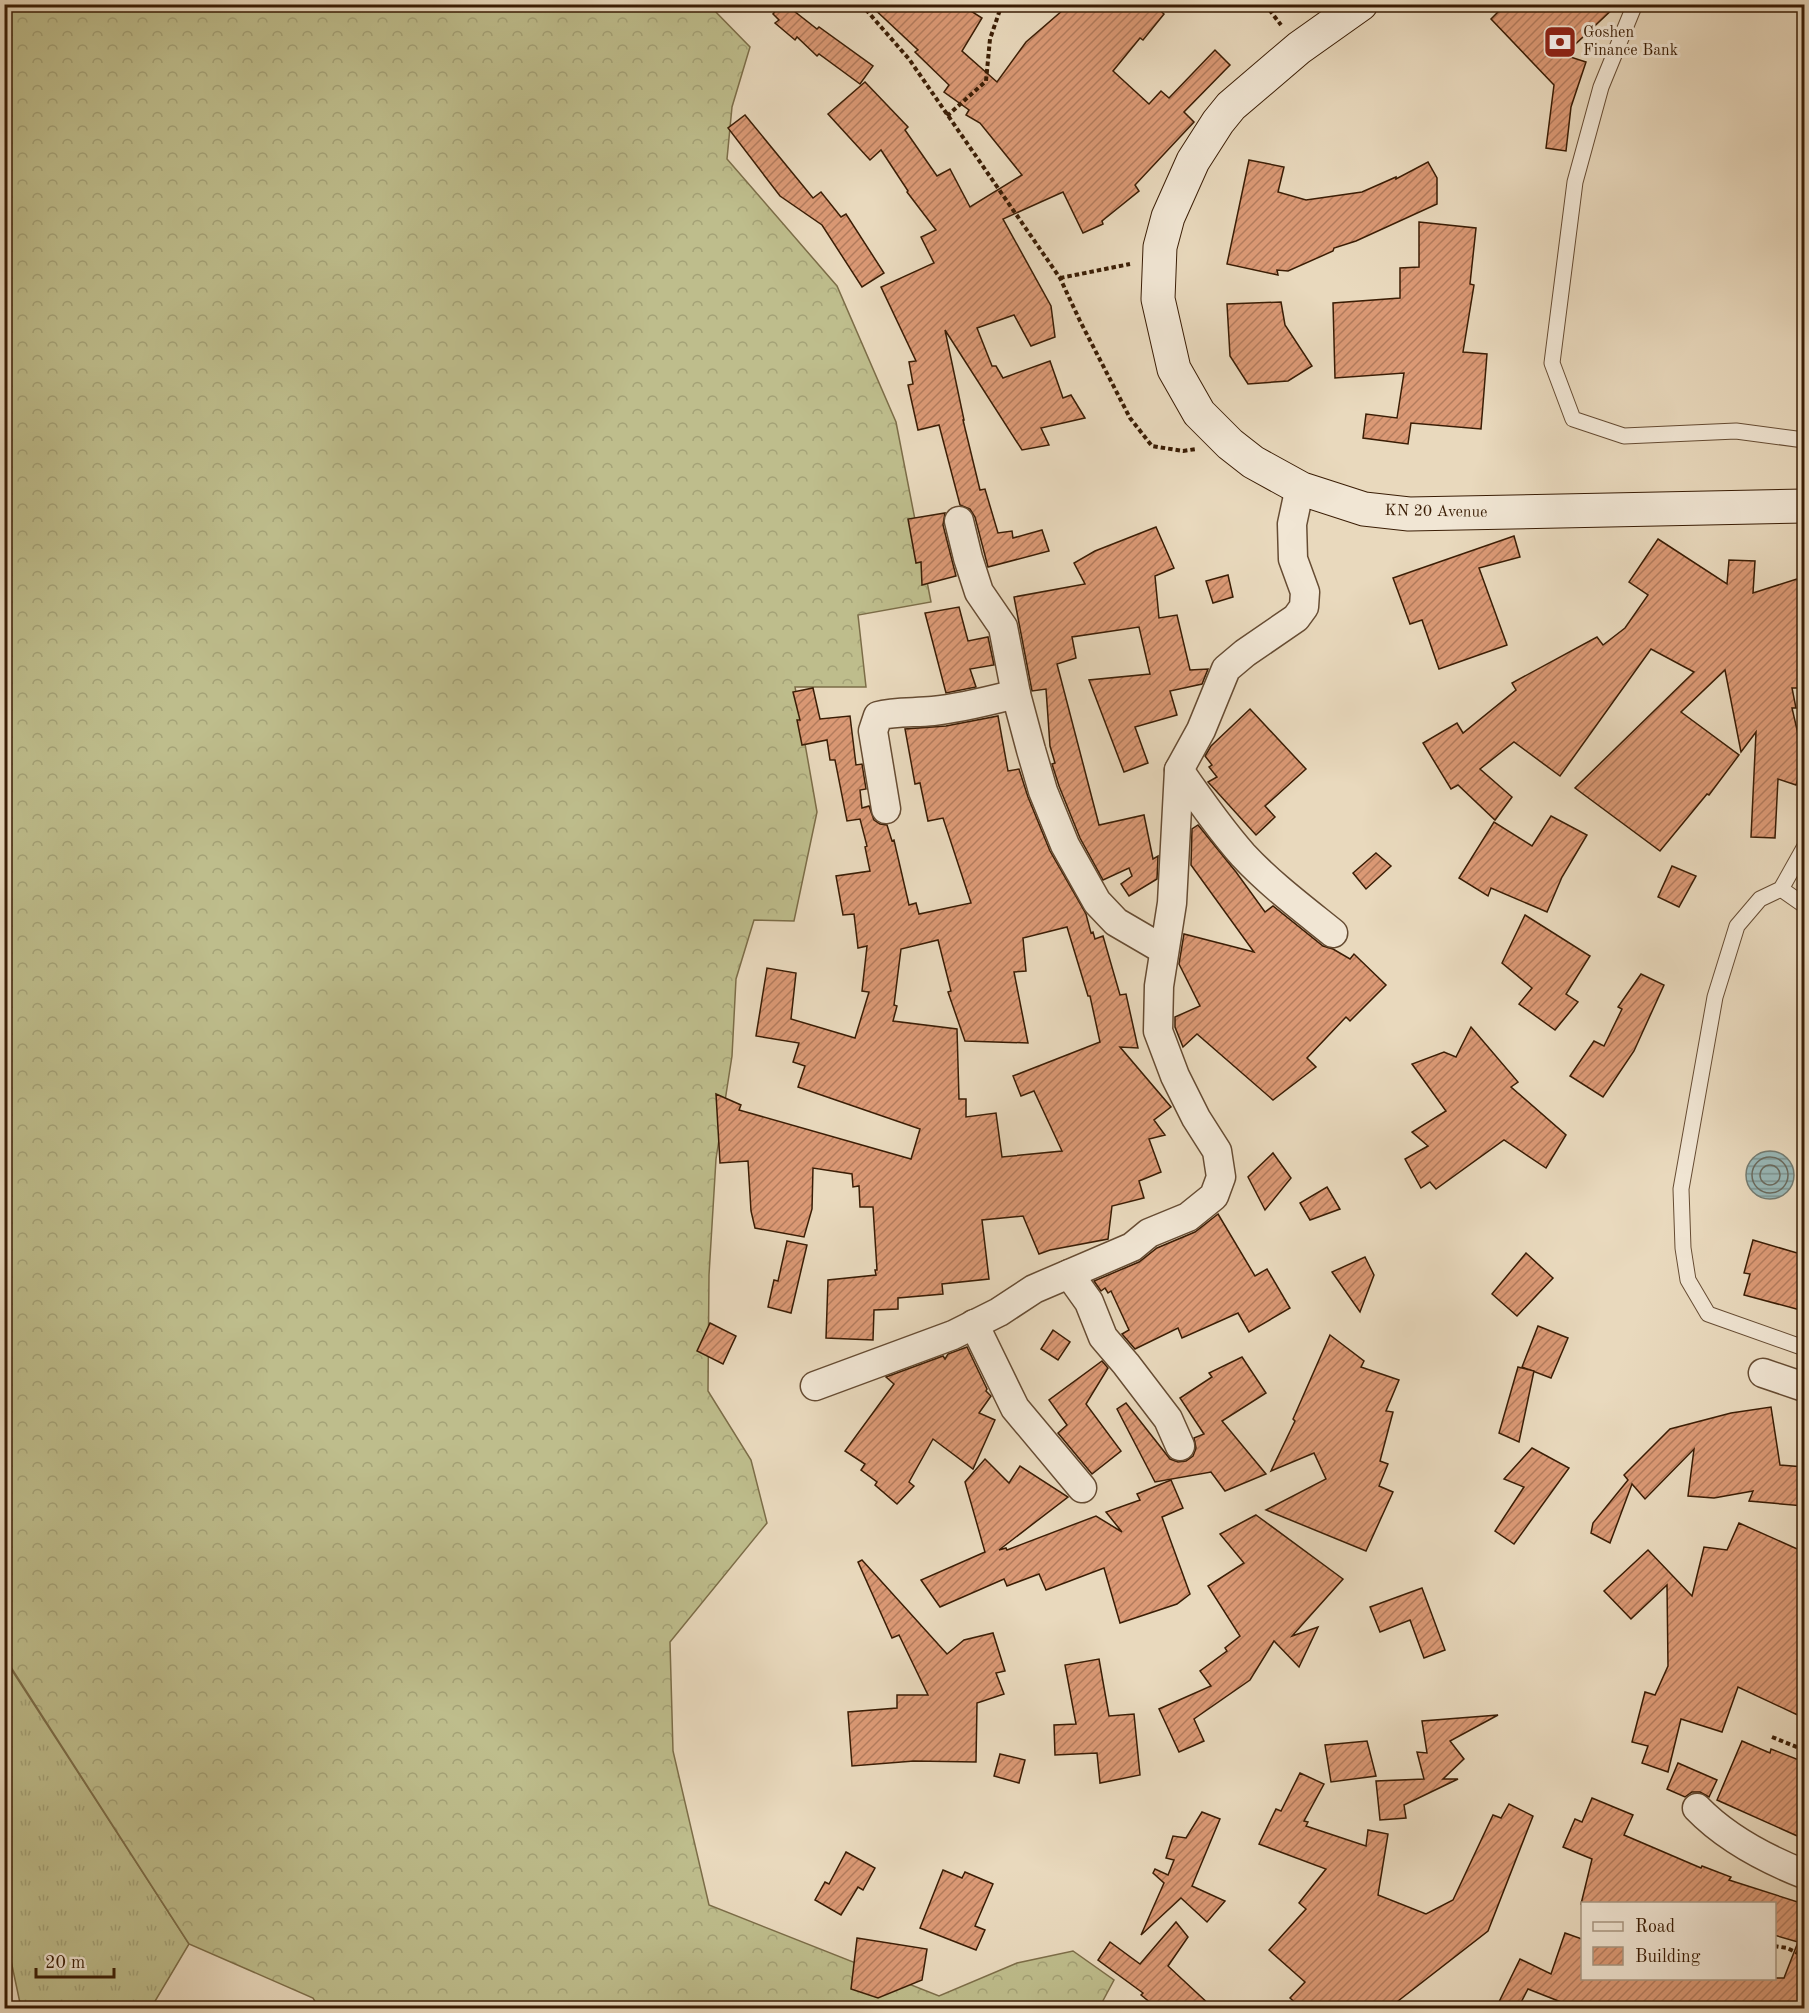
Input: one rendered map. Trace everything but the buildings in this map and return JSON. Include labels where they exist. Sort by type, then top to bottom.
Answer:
[{"type":"main road","name":"KN 20 Avenue","points":[[1361,4],[1299,48],[1232,106],[1218,122],[1193,161],[1168,217],[1160,247],[1158,299],[1174,369],[1199,413],[1230,444],[1253,462],[1302,489],[1364,508],[1409,514],[1804,506]]},
{"type":"street","points":[[815,1386],[939,1341],[999,1312],[1034,1289],[1132,1246],[1149,1233],[1188,1217],[1214,1196],[1221,1177],[1217,1151],[1196,1118],[1175,1076],[1158,1031],[1159,986],[1172,903],[1179,770],[1201,730],[1226,669],[1296,618],[1304,607],[1305,592],[1293,559],[1292,524],[1298,496],[1302,489]]},
{"type":"street","points":[[959,521],[979,592],[1003,627],[1016,694],[1043,790],[1065,845],[1097,902],[1116,922],[1164,950]]},
{"type":"street","points":[[886,809],[873,730],[878,716],[887,713],[965,707],[1016,694]]},
{"type":"street","points":[[1179,770],[1243,855],[1276,887],[1334,933]]},
{"type":"street","points":[[1069,1274],[1089,1302],[1103,1337],[1168,1419],[1180,1446]]},
{"type":"street","points":[[974,1324],[1016,1408],[1082,1488]]},
{"type":"street","points":[[1763,1373],[1804,1387]]},
{"type":"street","points":[[1697,1808],[1711,1823],[1738,1842],[1804,1874]]},
{"type":"lane","points":[[1635,4],[1601,87],[1575,182],[1552,363],[1573,419],[1624,436],[1736,431],[1804,440]]},
{"type":"lane","points":[[1804,848],[1781,889],[1760,899],[1737,926],[1715,997],[1681,1189],[1683,1248],[1688,1280],[1708,1314],[1804,1348]]},
{"type":"lane","points":[[1781,889],[1804,905]]},
{"type":"path","points":[[861,4],[909,59],[946,116],[1060,278],[1130,418],[1152,446],[1183,451],[1230,444]]},
{"type":"path","points":[[946,116],[986,81],[990,39],[1002,4]]},
{"type":"path","points":[[1060,278],[1132,264],[1160,247]]},
{"type":"path","points":[[1772,1737],[1804,1750]]},
{"type":"path","points":[[1776,1946],[1787,1948],[1804,1956]]},
{"type":"green space","points":[[5,5],[709,5],[750,47],[732,107],[727,159],[837,286],[896,422],[931,602],[858,615],[866,687],[795,687],[817,812],[794,921],[754,920],[736,979],[732,1056],[716,1159],[709,1275],[708,1391],[751,1460],[767,1523],[670,1642],[673,1751],[709,1905],[939,1996],[1017,1963],[1073,1951],[1114,1980],[1099,2008],[319,2008],[313,1998],[189,1944],[5,1658]]},
{"type":"green space","points":[[4,1658],[189,1944],[151,2008],[18,2008],[20,2003],[4,1921]]},
{"type":"water","points":[[1765,1151],[1775,1151],[1787,1158],[1794,1170],[1794,1180],[1787,1192],[1775,1199],[1765,1199],[1750,1188],[1746,1180],[1746,1170],[1757,1155]]},
{"type":"place","name":"Goshen Finance Bank","points":[[1560,42]]}]
